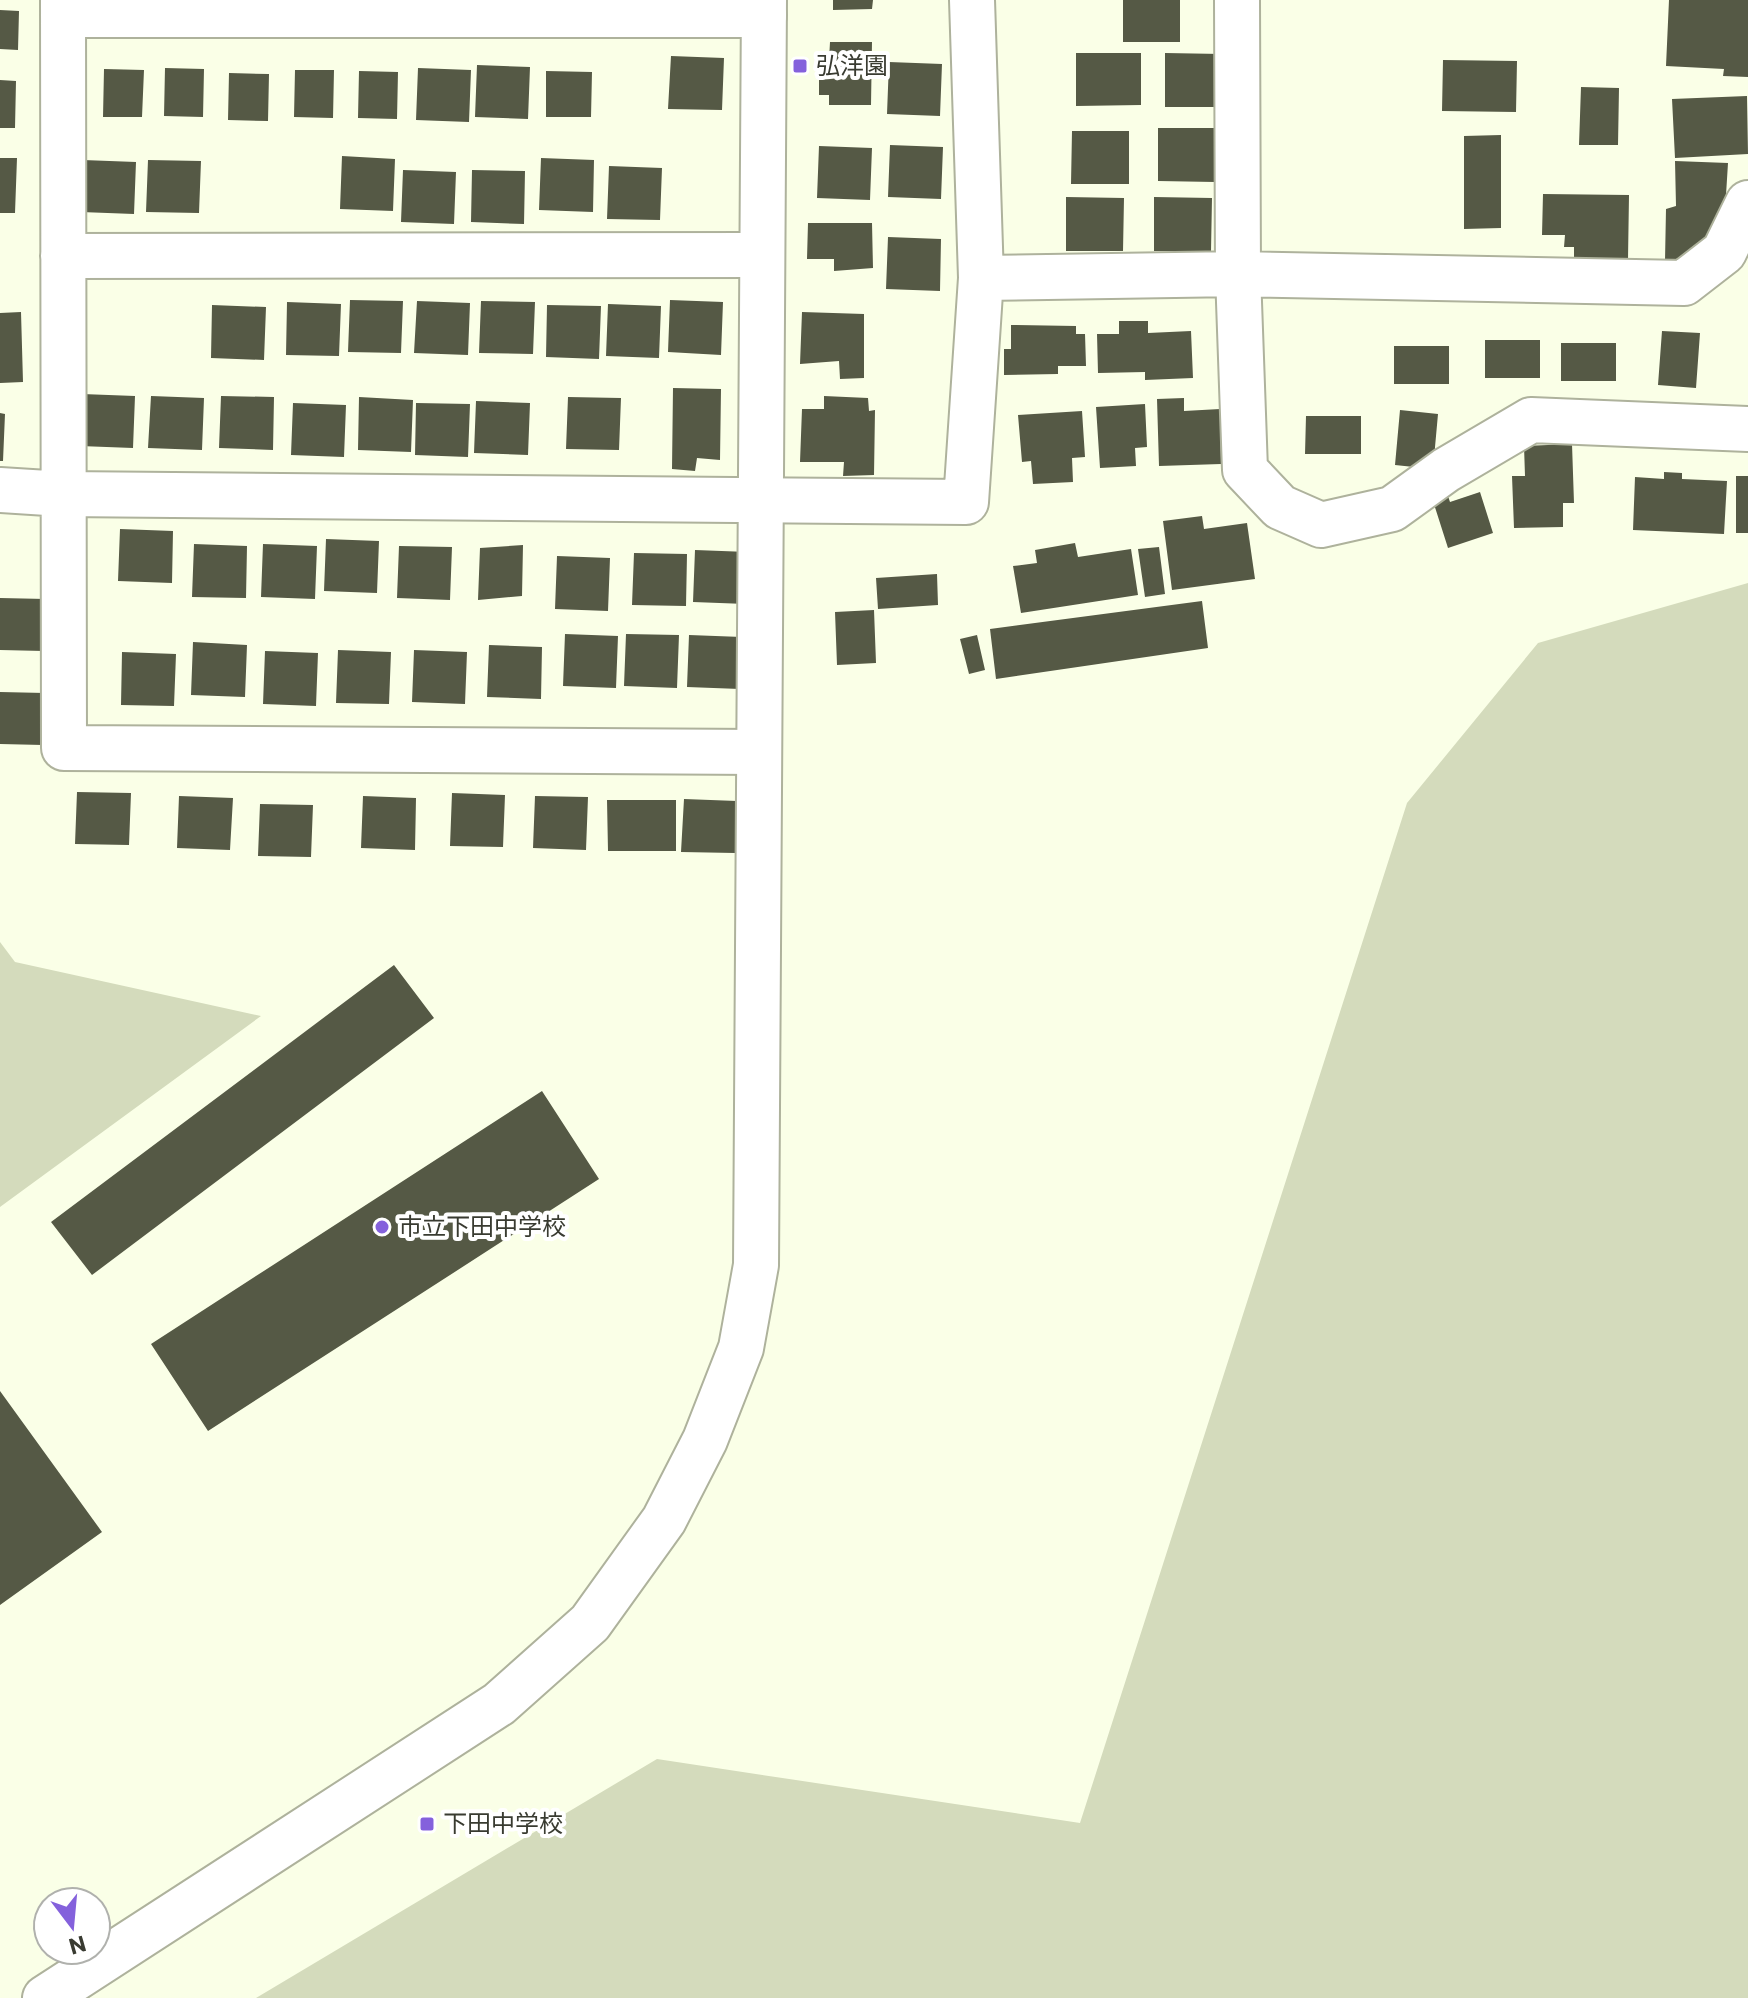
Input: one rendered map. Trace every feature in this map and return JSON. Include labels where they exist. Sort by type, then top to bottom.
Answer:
[{"type":"street","points":[[0,490],[63,494],[966,502],[981,278],[972,0]]},
{"type":"street","points":[[1237,0],[1238,274],[1245,470],[1280,507],[1321,525],[1392,509],[1446,470],[1531,420],[1748,429]]},
{"type":"street","points":[[45,1998],[499,1704],[590,1623],[664,1520],[705,1440],[741,1348],[756,1265],[764,7],[63,8],[64,748],[759,752]]},
{"type":"street","points":[[981,278],[1238,274],[1684,283],[1724,252],[1748,203]]},
{"type":"street","points":[[63,256],[762,255]]},
{"type":"green space","points":[[1748,583],[1748,1998],[256,1998],[657,1759],[1080,1823],[1407,803],[1538,643]]},
{"type":"green space","points":[[0,942],[15,962],[261,1016],[0,1207]]},
{"type":"building","points":[[833,0],[873,0],[872,9],[833,10]]},
{"type":"building","points":[[1123,0],[1180,0],[1180,42],[1123,42]]},
{"type":"building","points":[[1669,0],[1748,0],[1748,77],[1723,76],[1724,69],[1666,66]]},
{"type":"building","points":[[0,10],[19,11],[18,50],[0,49]]},
{"type":"building","points":[[830,42],[872,42],[871,105],[829,105],[829,95],[819,95],[819,60],[829,60]]},
{"type":"building","points":[[1076,53],[1141,53],[1141,105],[1076,106]]},
{"type":"building","points":[[1165,53],[1222,54],[1222,107],[1165,107]]},
{"type":"building","points":[[671,56],[724,58],[722,110],[668,109]]},
{"type":"building","points":[[1443,60],[1517,61],[1516,112],[1442,111]]},
{"type":"building","points":[[889,62],[942,64],[940,116],[887,114]]},
{"type":"building","points":[[477,65],[530,67],[528,119],[475,117]]},
{"type":"building","points":[[165,68],[204,69],[203,117],[164,116]]},
{"type":"building","points":[[418,68],[471,70],[469,122],[416,120]]},
{"type":"building","points":[[104,69],[144,70],[142,117],[103,117]]},
{"type":"building","points":[[295,70],[334,70],[333,118],[294,117]]},
{"type":"building","points":[[359,71],[398,72],[397,119],[358,118]]},
{"type":"building","points":[[546,71],[592,72],[591,117],[546,117]]},
{"type":"building","points":[[229,73],[269,74],[268,121],[228,120]]},
{"type":"building","points":[[0,80],[16,81],[15,128],[0,128]]},
{"type":"building","points":[[1581,87],[1619,88],[1618,145],[1579,145]]},
{"type":"building","points":[[1747,96],[1748,154],[1675,158],[1672,99]]},
{"type":"building","points":[[1158,128],[1215,128],[1215,182],[1158,181]]},
{"type":"building","points":[[1072,131],[1129,131],[1129,184],[1071,184]]},
{"type":"building","points":[[1501,135],[1501,228],[1464,229],[1464,136]]},
{"type":"building","points":[[890,145],[943,147],[941,199],[888,197]]},
{"type":"building","points":[[819,146],[872,148],[870,200],[817,198]]},
{"type":"building","points":[[342,156],[395,159],[393,211],[340,209]]},
{"type":"building","points":[[0,158],[17,158],[15,213],[0,213]]},
{"type":"building","points":[[541,158],[594,160],[593,212],[539,210]]},
{"type":"building","points":[[83,160],[136,162],[134,214],[81,212]]},
{"type":"building","points":[[148,160],[201,161],[199,213],[146,212]]},
{"type":"building","points":[[1675,161],[1728,163],[1725,211],[1688,260],[1665,261],[1666,209],[1676,206]]},
{"type":"building","points":[[609,166],[662,168],[660,220],[607,219]]},
{"type":"building","points":[[403,170],[456,172],[454,224],[401,222]]},
{"type":"building","points":[[472,170],[525,171],[524,224],[471,222]]},
{"type":"building","points":[[1543,194],[1629,195],[1628,260],[1574,259],[1574,247],[1564,247],[1565,235],[1542,235]]},
{"type":"building","points":[[1066,197],[1124,198],[1123,251],[1066,251]]},
{"type":"building","points":[[1154,197],[1212,198],[1211,251],[1154,251]]},
{"type":"building","points":[[808,223],[872,223],[873,268],[834,271],[834,259],[807,259]]},
{"type":"building","points":[[888,237],[941,239],[940,291],[886,289]]},
{"type":"building","points":[[350,300],[403,301],[401,353],[348,352]]},
{"type":"building","points":[[670,300],[723,302],[721,355],[668,352]]},
{"type":"building","points":[[417,301],[470,303],[468,355],[414,353]]},
{"type":"building","points":[[481,301],[535,302],[533,354],[479,353]]},
{"type":"building","points":[[287,302],[341,304],[339,356],[286,355]]},
{"type":"building","points":[[608,304],[661,306],[659,358],[606,356]]},
{"type":"building","points":[[212,305],[266,307],[264,360],[211,358]]},
{"type":"building","points":[[547,305],[601,306],[599,359],[546,357]]},
{"type":"building","points":[[21,312],[23,382],[0,383],[0,313]]},
{"type":"building","points":[[802,312],[864,314],[864,378],[840,379],[839,361],[800,364]]},
{"type":"building","points":[[1119,321],[1148,321],[1148,333],[1191,331],[1193,378],[1145,380],[1145,372],[1098,373],[1097,334],[1119,334]]},
{"type":"building","points":[[1011,325],[1076,326],[1076,334],[1085,334],[1086,366],[1058,366],[1058,374],[1004,375],[1004,349],[1011,349]]},
{"type":"building","points":[[1662,331],[1700,333],[1696,388],[1658,385]]},
{"type":"building","points":[[1485,340],[1540,340],[1540,378],[1485,378]]},
{"type":"building","points":[[1561,343],[1616,343],[1616,381],[1561,381]]},
{"type":"building","points":[[1394,346],[1449,346],[1449,384],[1394,384]]},
{"type":"building","points":[[673,388],[721,389],[720,460],[697,458],[695,471],[672,469]]},
{"type":"building","points":[[82,394],[135,396],[133,448],[80,446]]},
{"type":"building","points":[[151,396],[204,398],[202,450],[148,448]]},
{"type":"building","points":[[221,396],[274,397],[273,450],[219,448]]},
{"type":"building","points":[[824,396],[868,398],[869,411],[875,410],[874,475],[843,476],[844,462],[800,462],[802,409],[824,409]]},
{"type":"building","points":[[359,397],[413,400],[411,452],[358,450]]},
{"type":"building","points":[[568,397],[621,398],[619,450],[566,449]]},
{"type":"building","points":[[1184,398],[1184,411],[1220,409],[1221,464],[1159,466],[1157,399]]},
{"type":"building","points":[[476,401],[530,403],[528,455],[474,453]]},
{"type":"building","points":[[293,403],[346,405],[344,457],[291,455]]},
{"type":"building","points":[[416,403],[470,404],[468,457],[415,455]]},
{"type":"building","points":[[1145,404],[1147,447],[1135,448],[1136,466],[1100,468],[1096,407]]},
{"type":"building","points":[[1400,410],[1438,414],[1433,469],[1395,465]]},
{"type":"building","points":[[1082,411],[1085,457],[1072,458],[1073,482],[1033,484],[1031,461],[1022,462],[1018,415]]},
{"type":"building","points":[[0,413],[5,414],[3,461],[0,461]]},
{"type":"building","points":[[1306,416],[1361,416],[1361,454],[1305,454]]},
{"type":"building","points":[[1572,444],[1574,503],[1563,503],[1563,527],[1514,528],[1512,476],[1525,476],[1524,446]]},
{"type":"building","points":[[1664,472],[1682,473],[1682,479],[1727,481],[1724,534],[1633,530],[1635,477],[1664,479]]},
{"type":"building","points":[[1736,476],[1748,476],[1748,533],[1736,533]]},
{"type":"building","points":[[1480,492],[1493,533],[1448,548],[1433,501],[1448,496],[1450,502]]},
{"type":"building","points":[[1202,516],[1204,529],[1247,523],[1255,579],[1172,590],[1163,521]]},
{"type":"building","points":[[120,529],[173,531],[172,583],[118,581]]},
{"type":"building","points":[[326,539],[379,541],[377,593],[324,591]]},
{"type":"building","points":[[1075,543],[1078,557],[1131,549],[1138,595],[1021,613],[1013,566],[1037,563],[1035,550]]},
{"type":"building","points":[[194,544],[247,546],[246,598],[192,597]]},
{"type":"building","points":[[263,544],[317,546],[315,599],[261,597]]},
{"type":"building","points":[[523,545],[522,596],[478,600],[480,548]]},
{"type":"building","points":[[399,546],[452,547],[450,600],[397,598]]},
{"type":"building","points":[[1159,547],[1165,594],[1145,597],[1138,549]]},
{"type":"building","points":[[695,550],[748,552],[746,604],[693,602]]},
{"type":"building","points":[[634,553],[687,554],[686,606],[632,605]]},
{"type":"building","points":[[557,556],[610,558],[608,611],[555,609]]},
{"type":"building","points":[[937,574],[938,605],[878,609],[876,578]]},
{"type":"building","points":[[0,598],[46,599],[44,651],[0,650]]},
{"type":"building","points":[[1202,601],[1208,648],[996,679],[990,629]]},
{"type":"building","points":[[874,610],[876,663],[837,665],[835,612]]},
{"type":"building","points":[[565,634],[618,636],[616,688],[563,686]]},
{"type":"building","points":[[626,634],[679,635],[677,688],[624,686]]},
{"type":"building","points":[[689,635],[742,637],[740,689],[687,687]]},
{"type":"building","points":[[977,635],[985,670],[969,674],[960,639]]},
{"type":"building","points":[[193,642],[247,645],[245,697],[191,695]]},
{"type":"building","points":[[489,645],[542,647],[541,699],[487,697]]},
{"type":"building","points":[[338,650],[391,652],[389,704],[336,703]]},
{"type":"building","points":[[414,650],[467,652],[465,704],[412,702]]},
{"type":"building","points":[[265,651],[318,653],[316,706],[263,704]]},
{"type":"building","points":[[122,652],[176,654],[174,706],[121,705]]},
{"type":"building","points":[[0,692],[45,693],[43,745],[0,744]]},
{"type":"building","points":[[77,792],[131,793],[129,845],[75,844]]},
{"type":"building","points":[[452,793],[505,795],[503,847],[450,846]]},
{"type":"building","points":[[179,796],[233,798],[230,850],[177,848]]},
{"type":"building","points":[[363,796],[416,798],[415,850],[361,848]]},
{"type":"building","points":[[535,796],[588,797],[586,850],[533,848]]},
{"type":"building","points":[[684,799],[737,801],[735,853],[681,852]]},
{"type":"building","points":[[607,800],[676,800],[676,851],[608,851]]},
{"type":"building","points":[[260,804],[313,805],[311,857],[258,856]]},
{"type":"building","points":[[394,965],[434,1018],[92,1275],[51,1222]]},
{"type":"building","points":[[542,1091],[599,1179],[208,1431],[151,1344]]},
{"type":"building","points":[[0,1391],[102,1532],[0,1605]]},
{"type":"place","name":"弘洋園","points":[[800,66]]},
{"type":"place","name":"市立下田中学校","points":[[382,1227]]},
{"type":"place","name":"下田中学校","points":[[427,1824]]}]
